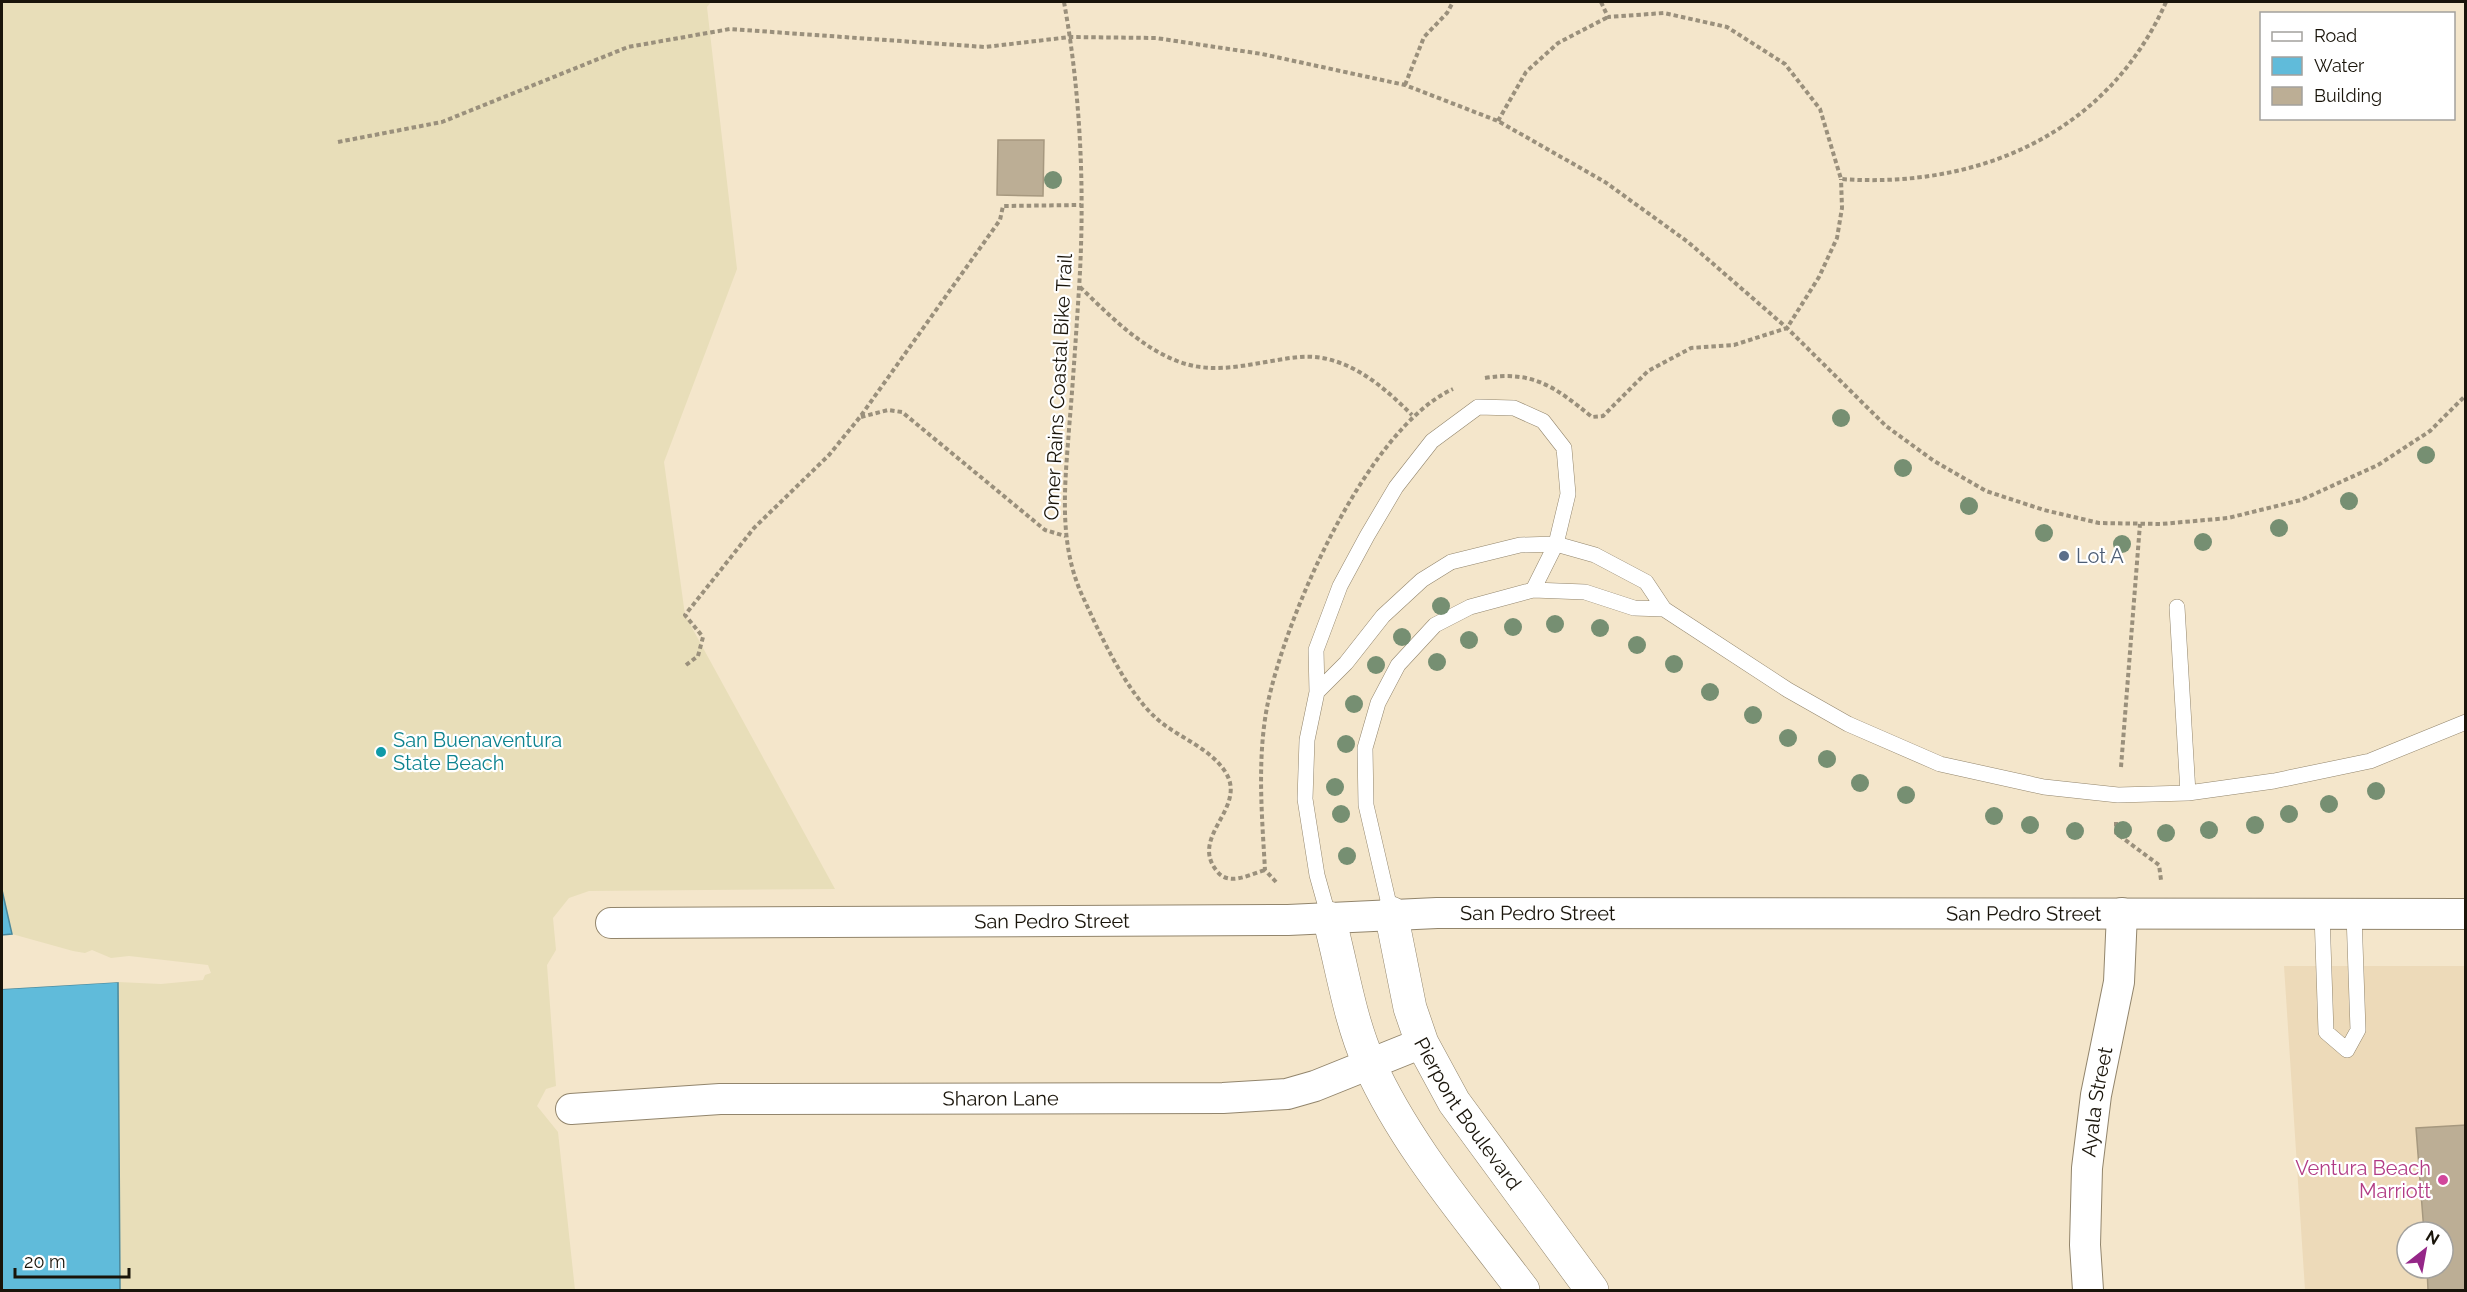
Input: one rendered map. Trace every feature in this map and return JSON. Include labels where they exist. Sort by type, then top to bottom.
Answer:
[{"type":"street","name":"San Pedro Street","points":[[611,923],[1288,920],[1391,913],[2466,914]]},
{"type":"street","name":"Pierpont Boulevard","points":[[1391,913],[1410,1008],[1422,1043],[1454,1102],[1591,1290]]},
{"type":"street","name":"Ayala Street","points":[[2088,1290],[2085,1245],[2087,1168],[2096,1095],[2119,982],[2122,913]]},
{"type":"street","points":[[1329,918],[1353,1015],[1369,1063],[1431,1167],[1523,1290]]},
{"type":"street","name":"Sharon Lane","points":[[571,1109],[720,1099],[1287,1094],[1422,1043]]},
{"type":"lane","points":[[1329,918],[1317,875],[1305,799],[1307,740],[1317,692],[1316,651],[1340,586],[1396,487],[1432,441],[1478,407],[1514,408],[1543,421],[1563,448],[1568,494],[1556,544],[1533,590]]},
{"type":"lane","points":[[1317,692],[1346,663],[1383,616],[1422,580],[1450,562],[1520,545],[1556,544],[1595,555],[1646,582],[1664,609],[1788,690],[1838,718],[1940,764],[2044,787],[2118,795],[2188,793],[2274,781],[2370,761],[2466,722]]},
{"type":"lane","points":[[1391,913],[1366,805],[1365,748],[1378,703],[1398,665],[1435,625],[1470,607],[1533,590],[1585,592],[1634,608],[1664,609]]},
{"type":"lane","points":[[2177,607],[2188,793]]},
{"type":"lane","points":[[2322,914],[2326,1032],[2347,1050],[2358,1030],[2354,914]]},
{"type":"path","name":"Omer Rains Coastal Bike Trail","points":[[1064,2],[1070,37],[1081,168],[1079,287],[1064,498],[1065,536],[1081,593],[1124,677],[1156,718],[1213,757],[1228,775],[1230,792],[1227,806],[1209,840],[1207,854],[1211,864],[1221,877],[1233,880],[1265,870]]},
{"type":"path","points":[[1405,86],[1424,37],[1447,13],[1453,2]]},
{"type":"path","points":[[1601,2],[1608,17]]},
{"type":"path","points":[[1841,179],[1883,182],[1926,179],[1967,171],[2007,157],[2044,138],[2079,114],[2110,85],[2137,52],[2166,2]]},
{"type":"path","points":[[1474,380],[1506,375],[1536,379],[1562,393],[1592,417],[1604,416],[1648,371],[1691,348],[1734,345],[1787,328],[1819,277],[1837,238],[1842,208],[1841,179],[1820,109],[1785,64],[1727,27],[1664,13],[1608,17],[1558,44],[1526,72],[1498,121]]},
{"type":"path","points":[[338,142],[442,122],[628,47],[730,29],[985,47],[1070,37],[1156,38],[1262,54],[1405,86],[1498,121],[1605,182],[1670,228],[1787,328],[1886,426],[1934,461],[1986,491],[2043,510],[2099,523],[2140,524],[2229,518],[2301,500],[2378,465],[2430,431],[2466,395]]},
{"type":"path","points":[[686,665],[698,656],[703,637],[685,615],[702,590],[754,528],[829,455],[860,417],[1000,220],[1003,206],[1081,205]]},
{"type":"path","points":[[1079,287],[1143,344],[1178,362],[1214,368],[1301,357],[1334,361],[1362,372],[1412,416]]},
{"type":"path","points":[[1276,882],[1265,870],[1260,774],[1267,706],[1296,612],[1325,545],[1368,474],[1412,416],[1440,395],[1457,387]]},
{"type":"path","points":[[860,417],[888,410],[902,412],[1045,530],[1065,536]]},
{"type":"path","points":[[2140,524],[2116,833],[2159,865],[2162,886]]},
{"type":"shaded area","points":[[2284,966],[2465,966],[2465,1290],[2305,1290]]},
{"type":"sand","name":"San Buenaventura State Beach","points":[[2,2],[711,2],[707,7],[737,269],[664,462],[685,615],[835,889],[589,891],[569,898],[553,918],[556,950],[547,965],[556,1086],[546,1089],[537,1106],[558,1132],[575,1290],[120,1290],[118,982],[161,984],[203,980],[205,975],[211,973],[208,965],[129,956],[111,958],[92,950],[85,953],[73,951],[12,934],[2,890]]},
{"type":"water","points":[[2,890],[12,934],[2,935]]},
{"type":"water","points":[[118,982],[120,1290],[2,1290],[2,989]]},
{"type":"pier","points":[[118,979],[121,982],[2,989],[2,986]]},
{"type":"building","points":[[998,140],[1044,140],[1043,196],[997,195]]},
{"type":"building","name":"Ventura Beach Marriott","points":[[2466,1125],[2466,1290],[2428,1290],[2428,1280],[2455,1280],[2455,1220],[2423,1220],[2416,1128]]},
{"type":"place","name":"Lot A","points":[[2064,556]]},
{"type":"place","name":"San Buenaventura State Beach","points":[[381,752]]},
{"type":"place","name":"Ventura Beach Marriott","points":[[2443,1180]]}]
